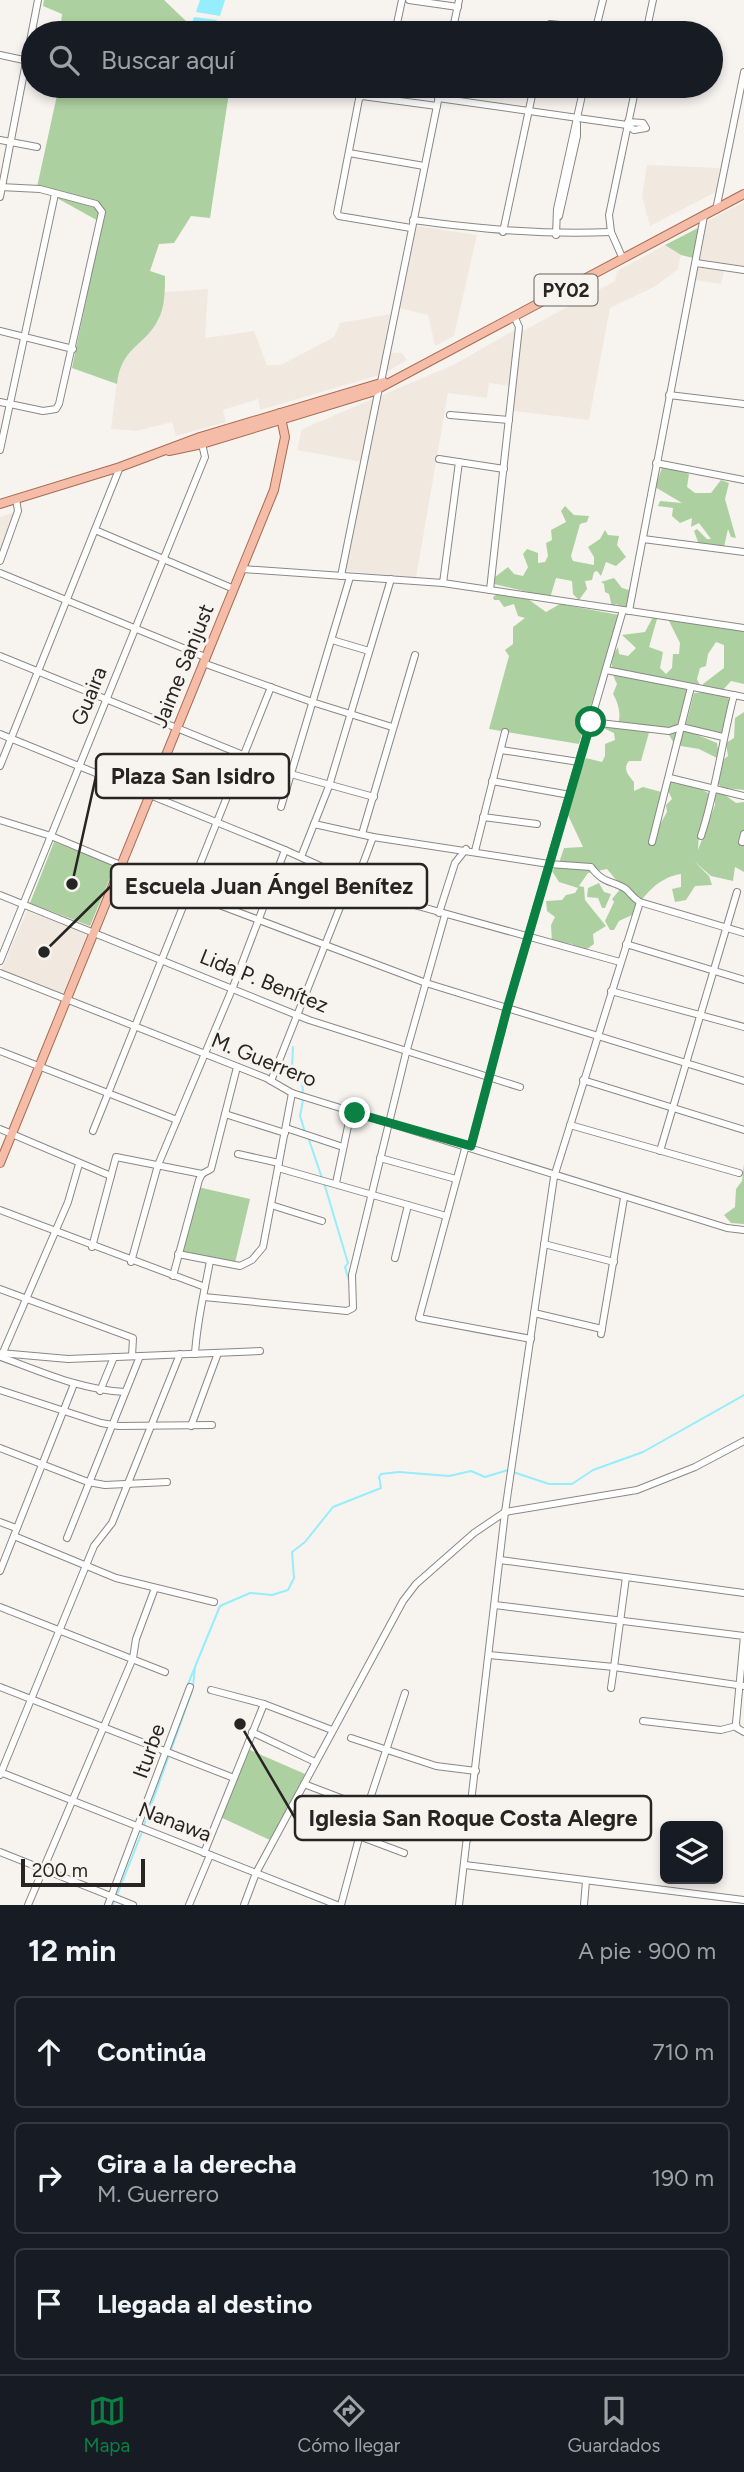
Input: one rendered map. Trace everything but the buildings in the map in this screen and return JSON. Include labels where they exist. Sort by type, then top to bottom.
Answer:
[{"type":"main road","name":"PY02","points":[[0,504],[169,451],[263,425],[281,416],[310,411],[382,384],[515,318],[744,194]]},
{"type":"main road","name":"PY02","points":[[169,451],[189,441],[382,384]]},
{"type":"main road","points":[[263,425],[279,427],[285,437],[294,421],[310,411]]},
{"type":"main road","name":"Jaime Sanjust","points":[[0,1163],[274,490],[285,437],[281,416]]},
{"type":"street","points":[[36,21],[38,0]]},
{"type":"street","points":[[398,21],[402,0]]},
{"type":"street","points":[[409,0],[459,4]]},
{"type":"street","points":[[598,21],[603,0]]},
{"type":"street","points":[[649,21],[653,0]]},
{"type":"street","points":[[0,55],[21,60]]},
{"type":"street","points":[[716,209],[744,72]]},
{"type":"street","points":[[0,197],[22,98]]},
{"type":"street","points":[[360,98],[339,216],[411,228]]},
{"type":"street","points":[[382,98],[437,106]]},
{"type":"street","points":[[341,576],[438,98],[577,119],[628,123]]},
{"type":"street","points":[[503,232],[532,98]]},
{"type":"street","points":[[556,235],[577,136],[581,98]]},
{"type":"street","points":[[623,259],[611,232],[609,215],[633,98]]},
{"type":"street","points":[[0,140],[37,147]]},
{"type":"street","points":[[349,153],[424,166]]},
{"type":"street","points":[[0,402],[43,411],[56,409],[73,349],[102,212],[96,204],[40,189],[1,187]]},
{"type":"street","points":[[0,450],[55,194]]},
{"type":"street","points":[[531,1339],[419,1318],[456,1179],[468,1146],[606,670],[626,611],[643,539],[704,216]]},
{"type":"street","points":[[413,219],[503,232],[556,235],[611,232]]},
{"type":"street","points":[[695,262],[744,270]]},
{"type":"street","points":[[490,590],[519,327],[515,318]]},
{"type":"street","points":[[0,331],[73,349]]},
{"type":"street","points":[[669,395],[744,404]]},
{"type":"street","points":[[450,415],[509,420]]},
{"type":"street","name":"Guaira","points":[[0,961],[205,457],[202,443]]},
{"type":"street","points":[[439,459],[504,469]]},
{"type":"street","points":[[443,583],[459,462]]},
{"type":"street","points":[[656,463],[744,480]]},
{"type":"street","points":[[0,766],[120,467]]},
{"type":"street","points":[[0,561],[18,511],[16,499]]},
{"type":"street","points":[[95,530],[234,589]]},
{"type":"street","points":[[643,539],[744,552]]},
{"type":"street","points":[[242,569],[443,583],[744,628]]},
{"type":"street","points":[[0,573],[271,687],[392,727]]},
{"type":"street","points":[[281,807],[350,577]]},
{"type":"street","points":[[301,857],[329,786],[391,579]]},
{"type":"street","points":[[332,640],[369,651]]},
{"type":"street","points":[[362,834],[415,655]]},
{"type":"street","points":[[0,656],[292,775],[374,797]]},
{"type":"street","points":[[606,670],[657,677],[691,687],[744,697]]},
{"type":"street","points":[[93,1131],[271,687]]},
{"type":"street","points":[[652,842],[691,687]]},
{"type":"street","points":[[701,836],[734,695]]},
{"type":"street","points":[[591,722],[669,732],[681,727],[723,737]]},
{"type":"street","points":[[475,851],[505,732]]},
{"type":"street","points":[[0,734],[285,850],[352,884],[442,914],[620,962]]},
{"type":"street","points":[[500,750],[579,762]]},
{"type":"street","points":[[670,779],[744,796]]},
{"type":"street","points":[[492,781],[570,794]]},
{"type":"street","points":[[483,817],[537,824]]},
{"type":"street","points":[[0,820],[51,836],[190,894],[426,983],[744,1081]]},
{"type":"street","points":[[314,824],[373,837],[466,849],[549,864],[592,867],[598,877],[626,890],[640,902],[744,933]]},
{"type":"street","points":[[742,842],[744,834]]},
{"type":"street","points":[[271,1081],[325,945],[373,837]]},
{"type":"street","points":[[204,1297],[347,1311],[353,1308],[352,1275],[388,1124],[455,863],[466,849]]},
{"type":"street","points":[[131,1262],[158,1165],[233,986],[285,850]]},
{"type":"street","points":[[660,1151],[737,892]]},
{"type":"street","name":"Lida P. Benítez","points":[[0,895],[233,986],[298,1015],[406,1053],[520,1087]]},
{"type":"street","points":[[459,1905],[505,1512],[554,1177],[640,902]]},
{"type":"street","points":[[626,944],[744,980]]},
{"type":"street","name":"M. Guerrero","points":[[0,973],[237,1067],[292,1093],[468,1146],[554,1177],[720,1226],[744,1230]]},
{"type":"street","points":[[611,991],[744,1027]]},
{"type":"street","points":[[0,1051],[177,1120]]},
{"type":"street","points":[[92,1247],[117,1157],[202,1174],[211,1169],[237,1067]]},
{"type":"street","points":[[583,1080],[744,1130]]},
{"type":"street","points":[[178,1254],[240,1266],[259,1254],[263,1247],[292,1093]]},
{"type":"street","points":[[336,1183],[351,1112]]},
{"type":"street","points":[[225,1114],[343,1147]]},
{"type":"street","points":[[570,1125],[739,1173]]},
{"type":"street","points":[[0,1129],[111,1176]]},
{"type":"street","points":[[238,1154],[446,1216]]},
{"type":"street","points":[[380,1158],[456,1179]]},
{"type":"street","points":[[1,1356],[55,1233],[79,1164]]},
{"type":"street","points":[[173,1276],[202,1174]]},
{"type":"street","points":[[534,1313],[602,1332],[624,1198]]},
{"type":"street","points":[[271,1205],[321,1221]]},
{"type":"street","points":[[395,1258],[408,1205]]},
{"type":"street","points":[[0,1210],[131,1262],[205,1287]]},
{"type":"street","points":[[544,1244],[614,1262]]},
{"type":"street","points":[[195,1354],[197,1311],[204,1297],[210,1261]]},
{"type":"street","points":[[0,1289],[133,1338],[136,1356],[125,1392],[67,1538]]},
{"type":"street","points":[[1,1356],[68,1359],[260,1351]]},
{"type":"street","points":[[191,1426],[218,1353]]},
{"type":"street","points":[[0,1773],[94,1546],[112,1523],[180,1354]]},
{"type":"street","points":[[1,1356],[74,1384],[100,1391],[125,1392]]},
{"type":"street","points":[[100,1391],[114,1357]]},
{"type":"street","points":[[0,1571],[74,1384]]},
{"type":"street","points":[[0,1390],[62,1412],[112,1425],[212,1425]]},
{"type":"street","points":[[244,1905],[256,1873],[332,1730],[402,1601],[416,1584],[474,1533],[505,1512],[637,1490],[695,1467],[744,1441]]},
{"type":"street","points":[[0,1448],[88,1482],[167,1482]]},
{"type":"street","points":[[0,1522],[15,1532],[116,1578],[214,1602]]},
{"type":"street","points":[[500,1560],[744,1593]]},
{"type":"street","points":[[611,1688],[626,1577]]},
{"type":"street","points":[[28,1905],[100,1728],[133,1658],[136,1639],[155,1588]]},
{"type":"street","points":[[495,1605],[744,1636],[736,1726]]},
{"type":"street","points":[[0,1607],[165,1672]]},
{"type":"street","points":[[489,1655],[614,1667],[741,1686]]},
{"type":"street","points":[[0,1687],[234,1778]]},
{"type":"street","name":"Iturbe","points":[[108,1905],[190,1687]]},
{"type":"street","points":[[211,1690],[264,1704],[332,1730]]},
{"type":"street","points":[[339,1905],[366,1808],[405,1693]]},
{"type":"street","points":[[189,1905],[234,1778],[264,1704]]},
{"type":"street","points":[[643,1720],[721,1730],[736,1726]]},
{"type":"street","points":[[736,1726],[744,1732]]},
{"type":"street","points":[[252,1732],[315,1762]]},
{"type":"street","points":[[351,1738],[436,1766],[476,1771]]},
{"type":"street","name":"Nanawa","points":[[0,1773],[339,1905]]},
{"type":"street","points":[[304,1784],[366,1808],[468,1839]]},
{"type":"street","points":[[359,1836],[404,1853]]},
{"type":"street","points":[[0,1852],[133,1905]]},
{"type":"street","points":[[465,1865],[744,1900]]},
{"type":"street","points":[[584,1905],[586,1881]]},
{"type":"street","points":[[704,1905],[705,1895]]},
{"type":"shaded area","points":[[647,165],[720,168],[716,192],[650,226],[642,196]]},
{"type":"shaded area","points":[[744,202],[744,267],[726,264],[721,284],[695,280],[707,221]]},
{"type":"shaded area","points":[[417,226],[477,235],[454,336],[435,346],[428,315],[399,308]]},
{"type":"shaded area","points":[[665,245],[681,255],[678,269],[656,286],[610,308],[589,420],[513,411],[521,332],[615,281],[617,271]]},
{"type":"shaded area","points":[[208,289],[205,338],[254,331],[267,365],[281,365],[334,337],[340,323],[390,314],[383,352],[402,353],[407,360],[383,374],[260,410],[258,399],[223,410],[226,422],[176,436],[172,422],[137,431],[111,429],[119,364],[159,320],[165,292]]},
{"type":"shaded area","points":[[515,330],[509,386],[489,383],[487,398],[448,393],[416,578],[346,571],[367,463],[297,450],[302,429],[453,365]]},
{"type":"shaded area","points":[[15,512],[4,544],[0,546],[0,517]]},
{"type":"shaded area","points":[[27,911],[87,934],[63,994],[1,970]]},
{"type":"green space","points":[[44,0],[164,0],[186,21],[61,21],[62,14],[43,6]]},
{"type":"green space","points":[[56,98],[228,98],[210,218],[191,216],[174,243],[159,244],[150,271],[165,276],[162,310],[152,329],[123,362],[117,384],[72,368],[102,223],[37,187]]},
{"type":"green space","points":[[698,228],[693,258],[681,255],[665,245]]},
{"type":"green space","points":[[663,465],[689,474],[687,487],[695,493],[711,493],[721,480],[729,483],[725,499],[736,538],[731,537],[728,529],[724,547],[700,547],[694,531],[697,529],[707,539],[711,539],[699,523],[691,527],[692,518],[680,523],[672,516],[673,508],[658,506],[660,501],[682,503],[655,487]]},
{"type":"green space","points":[[565,506],[574,515],[589,516],[587,522],[580,524],[571,556],[573,561],[594,565],[594,557],[588,547],[600,539],[605,530],[608,535],[619,536],[617,545],[626,557],[616,566],[606,562],[601,576],[597,571],[594,572],[592,580],[585,581],[587,589],[579,600],[573,594],[572,581],[556,578],[550,598],[535,598],[528,592],[494,584],[495,577],[508,567],[514,574],[523,576],[528,567],[523,554],[527,549],[538,553],[538,563],[545,562],[548,556],[546,543],[552,540],[551,530],[566,522],[561,511]]},
{"type":"green space","points":[[614,578],[622,588],[629,590],[628,606],[624,608],[616,604],[612,607],[609,594],[605,592],[601,582]]},
{"type":"green space","points":[[499,593],[528,599],[546,612],[560,604],[619,615],[579,744],[489,729],[509,656],[505,650],[513,644],[513,627],[525,618],[518,616],[514,604],[504,607],[499,600],[494,600],[493,597]]},
{"type":"green space","points":[[653,617],[657,619],[649,647],[663,652],[660,668],[666,674],[672,668],[673,654],[679,654],[680,643],[668,619],[744,629],[744,684],[731,681],[721,692],[703,687],[703,684],[724,668],[724,645],[716,642],[708,654],[706,666],[700,668],[697,679],[700,686],[693,690],[679,726],[650,729],[641,761],[629,761],[626,767],[634,782],[634,791],[643,787],[665,793],[656,832],[667,812],[666,805],[672,799],[666,786],[673,779],[676,784],[693,786],[708,793],[711,803],[699,831],[698,850],[715,805],[715,794],[721,792],[736,803],[744,802],[744,872],[735,867],[733,881],[711,876],[695,862],[709,876],[712,885],[695,886],[686,900],[675,902],[672,889],[681,887],[681,874],[665,879],[646,895],[632,915],[619,921],[614,930],[610,930],[605,921],[614,902],[612,899],[622,887],[607,869],[588,873],[579,886],[584,887],[585,900],[606,926],[593,934],[594,944],[583,952],[572,944],[552,942],[551,925],[555,917],[547,911],[546,901],[562,900],[566,895],[575,893],[578,888],[559,882],[552,871],[559,863],[564,848],[583,847],[567,813],[586,758],[602,762],[605,744],[615,740],[614,733],[599,726],[615,728],[619,721],[613,694],[617,684],[612,670],[613,656],[618,647],[619,654],[628,656],[636,648],[622,635],[645,632]]},
{"type":"green space","points":[[708,692],[727,696],[730,702],[723,733],[720,735],[686,724],[694,693]]},
{"type":"green space","points":[[744,712],[744,790],[723,788],[717,783],[720,762],[728,756],[726,743],[734,738],[735,718]]},
{"type":"green space","points":[[683,729],[717,743],[719,756],[717,758],[699,749],[675,745],[669,735]]},
{"type":"green space","points":[[54,842],[115,866],[90,926],[30,903]]},
{"type":"green space","points":[[599,883],[604,892],[611,894],[605,908],[602,908],[598,898],[587,897],[588,888]]},
{"type":"green space","points":[[744,1164],[744,1224],[731,1223],[724,1215],[735,1207],[736,1189],[742,1181]]},
{"type":"green space","points":[[198,1187],[250,1199],[235,1263],[183,1252]]},
{"type":"green space","points":[[248,1749],[305,1774],[270,1840],[220,1817]]},
{"type":"water","points":[[200,0],[225,0],[220,16],[196,12]]},
{"type":"water","points":[[194,17],[217,20],[217,21],[192,21]]},
{"type":"waterway","points":[[293,1047],[292,1067],[302,1074],[303,1095]]},
{"type":"waterway","points":[[303,1100],[300,1116],[305,1132]]},
{"type":"waterway","points":[[308,1137],[322,1178]]},
{"type":"waterway","points":[[324,1183],[348,1263],[345,1267],[349,1281]]},
{"type":"waterway","points":[[513,1472],[549,1484],[572,1484],[593,1470],[643,1452],[744,1395]]},
{"type":"waterway","points":[[188,1684],[220,1606],[250,1593],[272,1595],[288,1590],[294,1578],[292,1552],[305,1542],[333,1507],[381,1488],[381,1474],[399,1472],[449,1476],[471,1471],[485,1477],[508,1470]]},
{"type":"waterway","points":[[193,1686],[195,1667]]},
{"type":"waterway","points":[[171,1750],[192,1691]]},
{"type":"waterway","points":[[144,1825],[168,1758]]},
{"type":"waterway","points":[[117,1895],[142,1832]]},
{"type":"waterway","points":[[113,1905],[114,1901]]},
{"type":"place","name":"Plaza San Isidro","points":[[72,884]]},
{"type":"place","name":"Escuela Juan Ángel Benítez","points":[[44,952]]},
{"type":"place","name":"Iglesia San Roque Costa Alegre","points":[[240,1724]]},
{"type":"route","points":[[355,1113],[471,1146],[507,1009],[591,722]]}]
